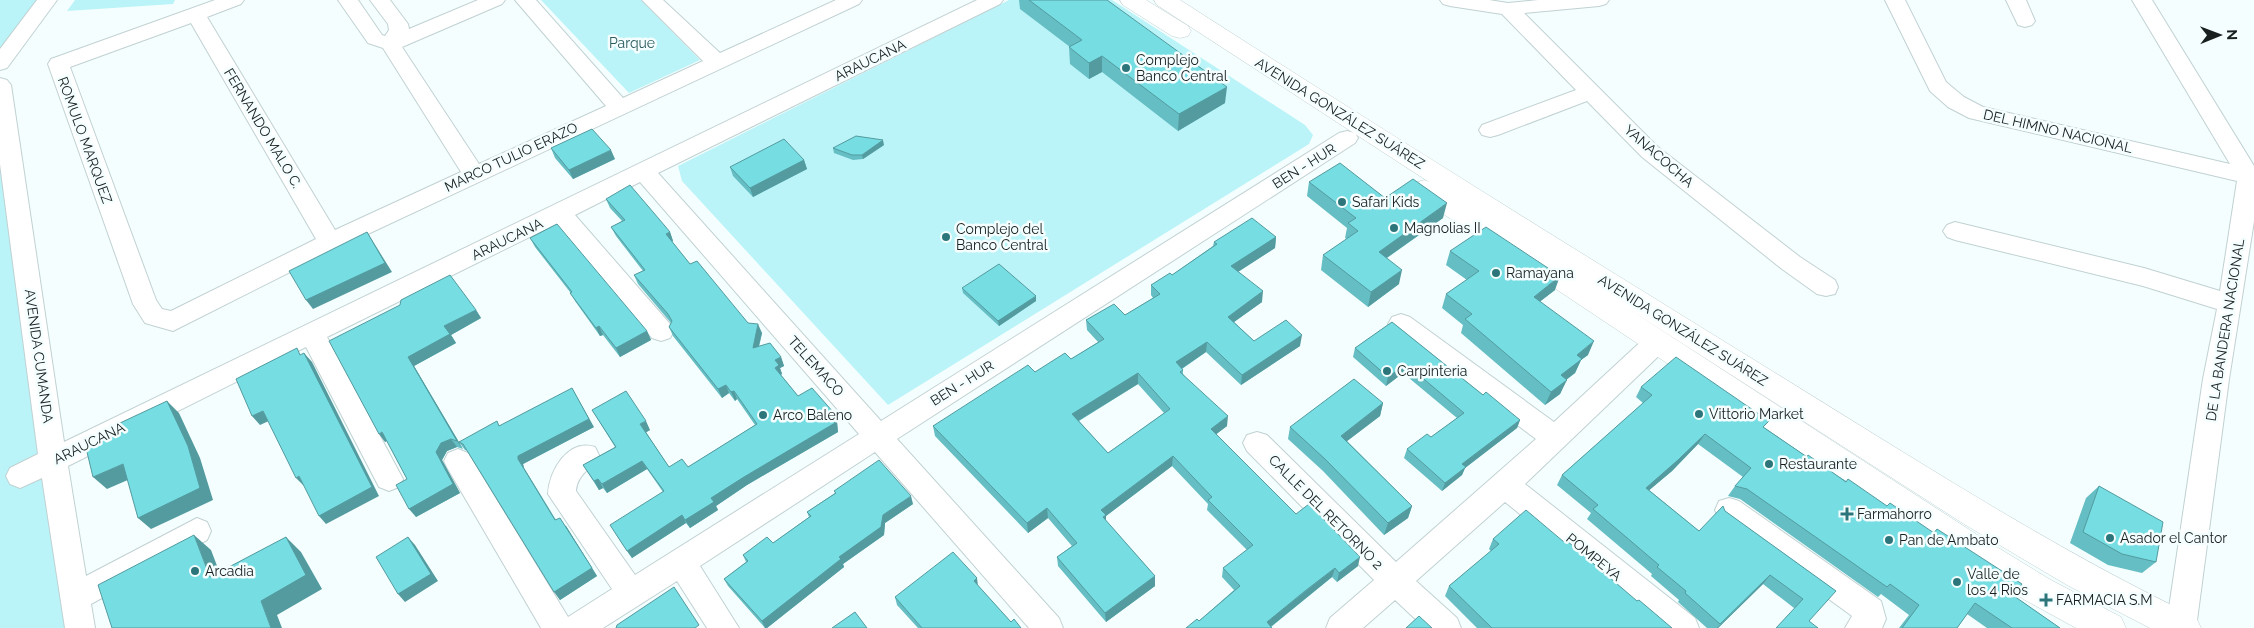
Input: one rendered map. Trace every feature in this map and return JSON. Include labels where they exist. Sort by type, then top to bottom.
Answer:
[{"type":"main road","name":"AVENIDA GONZÁLEZ SUÁREZ","points":[[1131,0],[1347,138],[1997,564],[2109,628]]},
{"type":"main road","name":"AVENIDA GONZÁLEZ SUÁREZ","points":[[1165,0],[1560,252],[1989,521],[2097,586],[2182,628]]},
{"type":"street","points":[[0,63],[47,0]]},
{"type":"street","name":"ROMULO MARQUEZ","points":[[173,321],[154,316],[145,304],[58,64],[234,0]]},
{"type":"street","points":[[348,0],[375,39],[390,44],[474,174]]},
{"type":"street","points":[[380,0],[398,24],[398,30],[390,44]]},
{"type":"street","points":[[390,44],[495,0]]},
{"type":"street","points":[[524,0],[619,107]]},
{"type":"street","points":[[652,0],[718,62]]},
{"type":"street","name":"ARAUCANA","points":[[20,476],[993,0]]},
{"type":"street","points":[[1450,0],[1508,8],[1599,0]]},
{"type":"street","name":"DEL HIMNO NACIONAL","points":[[1895,0],[1938,86],[1956,102],[1978,113],[2249,176]]},
{"type":"street","points":[[2016,0],[2025,21]]},
{"type":"street","points":[[2142,0],[2249,176]]},
{"type":"street","name":"MARCO TULIO ERAZO","points":[[173,321],[330,242],[718,62],[838,3]]},
{"type":"street","name":"YANACOCHA","points":[[1508,8],[1650,152],[1790,263],[1826,287]]},
{"type":"street","name":"FERNANDO MALO C.","points":[[196,14],[330,242]]},
{"type":"street","name":"AVENIDA CUMANDA","points":[[0,84],[53,460],[80,628]]},
{"type":"street","points":[[1490,130],[1592,92]]},
{"type":"street","name":"BEN - HUR","points":[[577,628],[1347,138]]},
{"type":"street","name":"TELEMACO","points":[[644,171],[1048,628]]},
{"type":"street","name":"DE LA BANDERA NACIONAL","points":[[2182,628],[2216,379],[2230,304],[2249,176]]},
{"type":"street","points":[[560,213],[661,331]]},
{"type":"street","points":[[1955,231],[2144,277],[2230,304]]},
{"type":"street","points":[[1401,324],[1553,438]]},
{"type":"street","points":[[312,334],[388,479]]},
{"type":"street","points":[[1341,628],[1505,485],[1658,341]]},
{"type":"street","name":"CALLE DEL RETORNO 2","points":[[1257,444],[1394,581],[1446,628]]},
{"type":"street","points":[[585,455],[569,468],[562,480],[562,494],[632,594]]},
{"type":"street","points":[[458,461],[558,628]]},
{"type":"street","name":"POMPEYA","points":[[1505,485],[1684,628]]},
{"type":"street","points":[[1729,510],[1870,610],[1871,619],[1860,628]]},
{"type":"street","points":[[74,598],[197,531]]},
{"type":"street","points":[[681,562],[724,628]]},
{"type":"green space","points":[[0,0],[45,0],[0,63]]},
{"type":"green space","points":[[75,0],[175,0],[173,4],[67,11]]},
{"type":"green space","name":"Parque","points":[[541,0],[641,0],[700,60],[629,93]]},
{"type":"green space","name":"Complejo del Banco Central","points":[[1009,0],[1112,0],[1305,125],[1313,135],[1309,144],[888,405],[682,181],[678,166]]},
{"type":"green space","points":[[0,85],[80,628],[0,628]]},
{"type":"building","name":"Complejo Banco Central","points":[[1029,0],[1107,0],[1227,87],[1179,114],[1102,56],[1089,63],[1069,47],[1082,40]]},
{"type":"building","points":[[592,129],[611,150],[569,170],[551,148]]},
{"type":"building","points":[[856,136],[883,140],[862,155],[852,155],[833,148]]},
{"type":"building","points":[[784,139],[804,160],[750,188],[730,167]]},
{"type":"building","points":[[1340,163],[1385,198],[1413,179],[1447,203],[1379,252],[1402,270],[1371,292],[1323,255],[1358,231],[1348,223],[1356,218],[1309,182]]},
{"type":"building","points":[[630,185],[670,232],[666,234],[690,264],[697,261],[748,323],[758,324],[753,348],[770,343],[781,357],[775,360],[779,365],[775,368],[798,396],[812,388],[834,413],[835,423],[711,498],[714,502],[685,520],[682,515],[627,551],[610,525],[664,491],[642,461],[602,484],[598,479],[594,481],[583,465],[616,447],[592,410],[626,391],[646,421],[640,424],[669,467],[682,459],[688,467],[757,424],[734,391],[731,392],[726,385],[718,389],[669,327],[672,321],[668,314],[634,275],[645,270],[611,227],[625,220],[606,199]]},
{"type":"building","points":[[1252,218],[1276,237],[1231,266],[1263,291],[1228,317],[1254,341],[1286,320],[1302,335],[1242,375],[1207,342],[1176,362],[1183,370],[1180,372],[1228,416],[1211,429],[1296,514],[1309,504],[1360,557],[1339,573],[1335,568],[1305,591],[1267,622],[1272,628],[1186,628],[1197,619],[1199,621],[1240,586],[1223,568],[1253,545],[1208,500],[1212,497],[1173,456],[1101,510],[1106,515],[1103,517],[1155,576],[1105,613],[1057,557],[1077,543],[1047,508],[1027,523],[933,426],[1028,365],[1035,372],[1065,353],[1071,359],[1104,339],[1086,320],[1114,304],[1125,315],[1160,294],[1151,285],[1170,273],[1172,275],[1217,244],[1214,242]],"holes":[[[1138,373],[1170,409],[1108,453],[1072,414]]]},
{"type":"building","points":[[557,224],[647,331],[616,348],[599,326],[596,328],[570,293],[572,292],[530,238]]},
{"type":"building","points":[[1486,227],[1560,276],[1534,297],[1594,341],[1577,355],[1582,359],[1561,375],[1567,380],[1551,392],[1465,319],[1472,314],[1446,294],[1479,271],[1450,251]]},
{"type":"building","points":[[367,232],[385,263],[306,300],[289,271]]},
{"type":"building","points":[[999,264],[1036,296],[998,321],[962,288]]},
{"type":"building","points":[[450,275],[476,310],[444,326],[450,334],[408,357],[457,441],[451,439],[441,443],[436,452],[453,484],[409,509],[396,485],[407,479],[382,432],[379,434],[329,341],[400,305],[401,300]]},
{"type":"building","points":[[1392,322],[1483,395],[1486,392],[1520,420],[1462,464],[1466,467],[1445,483],[1407,449],[1427,434],[1431,437],[1464,413],[1406,364],[1388,377],[1355,348]]},
{"type":"building","points":[[297,348],[300,355],[304,353],[372,487],[319,516],[299,476],[296,478],[263,411],[252,416],[236,379]]},
{"type":"building","points":[[1676,357],[1769,421],[1763,427],[1807,457],[1808,455],[1846,482],[1848,479],[1887,506],[1890,503],[1934,533],[1937,529],[2022,584],[2014,596],[2060,628],[2012,628],[1975,603],[1957,628],[1902,628],[1919,605],[1890,584],[1887,587],[1747,489],[1735,486],[1751,468],[1705,434],[1646,488],[1699,531],[1723,506],[1725,511],[1836,591],[1809,621],[1818,628],[1776,628],[1803,599],[1770,575],[1720,624],[1685,593],[1686,591],[1657,567],[1659,565],[1593,509],[1598,505],[1562,475],[1652,395],[1641,387]]},
{"type":"building","points":[[1354,379],[1383,403],[1341,436],[1412,506],[1388,523],[1325,459],[1290,427]]},
{"type":"building","points":[[572,388],[589,419],[518,456],[518,459],[555,520],[560,518],[592,568],[554,592],[463,444],[459,442],[497,421],[499,426]]},
{"type":"building","points":[[167,401],[188,446],[200,488],[138,518],[123,464],[93,477],[86,448],[124,431],[120,423]]},
{"type":"building","points":[[879,460],[911,496],[883,515],[881,527],[839,557],[841,559],[762,621],[724,579],[748,561],[743,555],[767,537],[773,543],[811,516],[807,512],[836,493],[834,491]]},
{"type":"building","points":[[2099,486],[2163,522],[2156,562],[2122,554],[2083,532]]},
{"type":"building","points":[[1526,510],[1564,542],[1566,540],[1637,601],[1639,600],[1672,628],[1492,628],[1449,586],[1499,544],[1493,539]]},
{"type":"building","name":"Arcadia","points":[[194,535],[210,577],[286,537],[306,575],[261,601],[271,628],[112,628],[98,585]]},
{"type":"building","points":[[408,537],[431,574],[398,594],[376,557]]},
{"type":"building","points":[[953,552],[977,578],[974,581],[1011,622],[1014,619],[1021,628],[922,628],[895,597]]},
{"type":"building","points":[[674,587],[699,625],[695,628],[616,628],[617,625]]},
{"type":"building","points":[[855,612],[867,628],[832,628]]},
{"type":"building","points":[[1419,616],[1432,628],[1406,628]]},
{"type":"place","name":"Complejo Banco Central","points":[[1126,68]]},
{"type":"place","name":"Safari Kids","points":[[1342,202]]},
{"type":"place","name":"Magnolias II","points":[[1394,228]]},
{"type":"place","name":"Complejo del Banco Central","points":[[946,237]]},
{"type":"place","name":"Ramayana","points":[[1496,273]]},
{"type":"place","name":"Carpinteria","points":[[1387,371]]},
{"type":"place","name":"Vittorio Market","points":[[1699,414]]},
{"type":"place","name":"Arco Baleno","points":[[763,415]]},
{"type":"place","name":"Restaurante","points":[[1769,464]]},
{"type":"place","name":"Farmahorro","points":[[1847,514]]},
{"type":"place","name":"Asador el Cantor","points":[[2110,538]]},
{"type":"place","name":"Pan de Ambato","points":[[1889,540]]},
{"type":"place","name":"Arcadia","points":[[195,571]]},
{"type":"place","name":"Valle de los 4 Rios","points":[[1957,582]]},
{"type":"place","name":"FARMACIA S.M","points":[[2046,600]]}]
